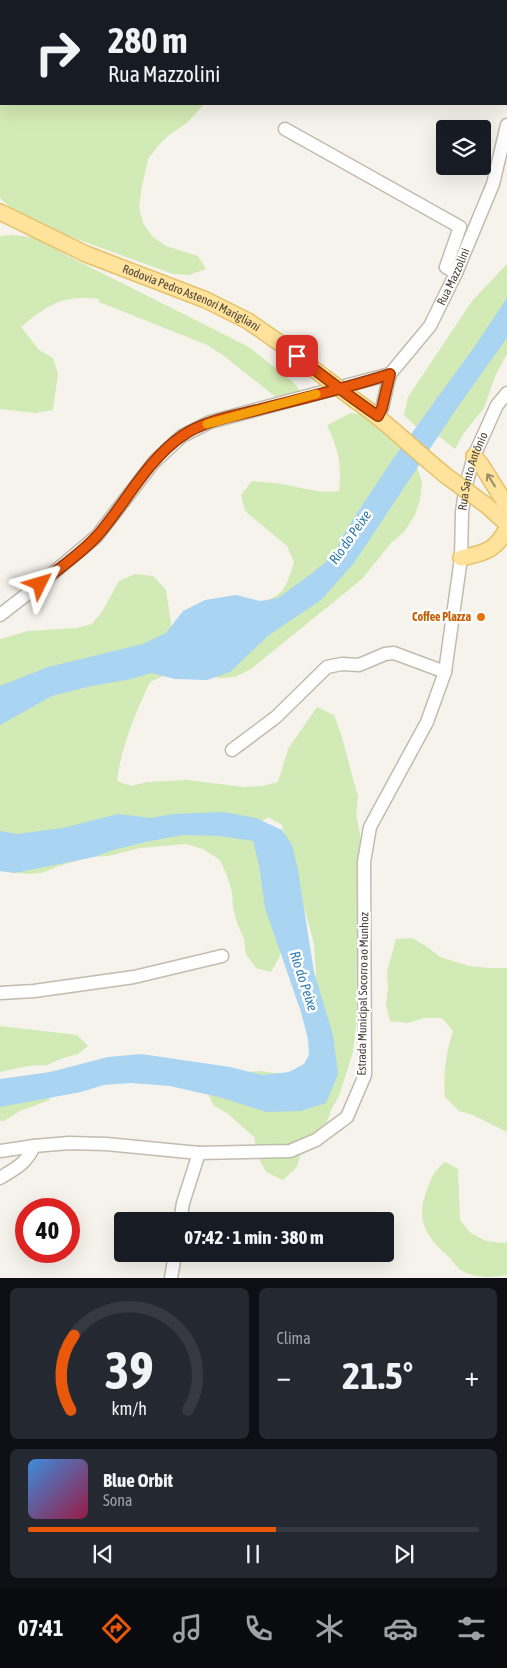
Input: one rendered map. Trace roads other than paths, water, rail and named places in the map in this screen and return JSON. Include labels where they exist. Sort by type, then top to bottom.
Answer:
[{"type":"main road","name":"Rodovia Pedro Astenori Marigliani","points":[[0,212],[86,254],[206,300],[239,316],[284,346],[382,419],[431,463],[486,505],[507,524]]},
{"type":"main road","points":[[474,456],[507,506]]},
{"type":"main road","points":[[461,558],[483,553],[502,542],[507,528]]},
{"type":"street","name":"Rua Mazzolini","points":[[382,419],[382,408],[390,374],[430,326],[456,273],[493,184],[507,125]]},
{"type":"street","points":[[285,129],[460,227],[446,267],[456,273]]},
{"type":"street","points":[[0,616],[97,536],[154,462],[182,436],[210,422],[390,374]]},
{"type":"street","name":"Rua Santo Antônio","points":[[461,558],[462,512],[466,485],[474,456],[497,405],[507,393]]},
{"type":"street","name":"Estrada Municipal Socorro ao Munhoz","points":[[0,1151],[69,1143],[106,1144],[199,1153],[290,1151],[316,1140],[347,1117],[365,1075],[364,862],[370,827],[426,722],[445,672],[461,558]]},
{"type":"street","points":[[232,750],[276,717],[327,667],[342,664],[359,665],[385,654],[394,653],[445,672]]},
{"type":"street","points":[[0,993],[134,977],[222,956]]},
{"type":"street","points":[[0,1178],[22,1165],[34,1146]]},
{"type":"street","points":[[182,1212],[199,1153]]},
{"type":"street","points":[[171,1278],[174,1262]]},
{"type":"water","name":"Rio do Peixe","points":[[507,298],[507,338],[459,405],[354,563],[321,600],[269,635],[230,672],[207,680],[175,679],[151,673],[131,679],[91,686],[52,696],[0,725],[0,686],[48,667],[143,644],[166,633],[183,611],[205,600],[236,595],[260,601],[278,598],[332,557],[346,530],[393,459],[475,346]]},
{"type":"water","name":"Rio do Peixe","points":[[223,812],[256,818],[282,830],[292,845],[298,870],[314,972],[333,1035],[338,1074],[326,1103],[301,1111],[266,1112],[223,1098],[170,1086],[131,1083],[104,1085],[81,1092],[0,1107],[0,1079],[50,1072],[108,1057],[141,1054],[230,1067],[262,1075],[289,1072],[304,1064],[309,1055],[308,1039],[301,1012],[265,908],[259,865],[253,841],[219,836],[183,835],[113,850],[94,857],[15,873],[0,871],[0,831],[17,834],[63,828],[118,814],[151,818],[173,814]]},
{"type":"place","name":"Coffee Plazza","points":[[481,617]]}]
